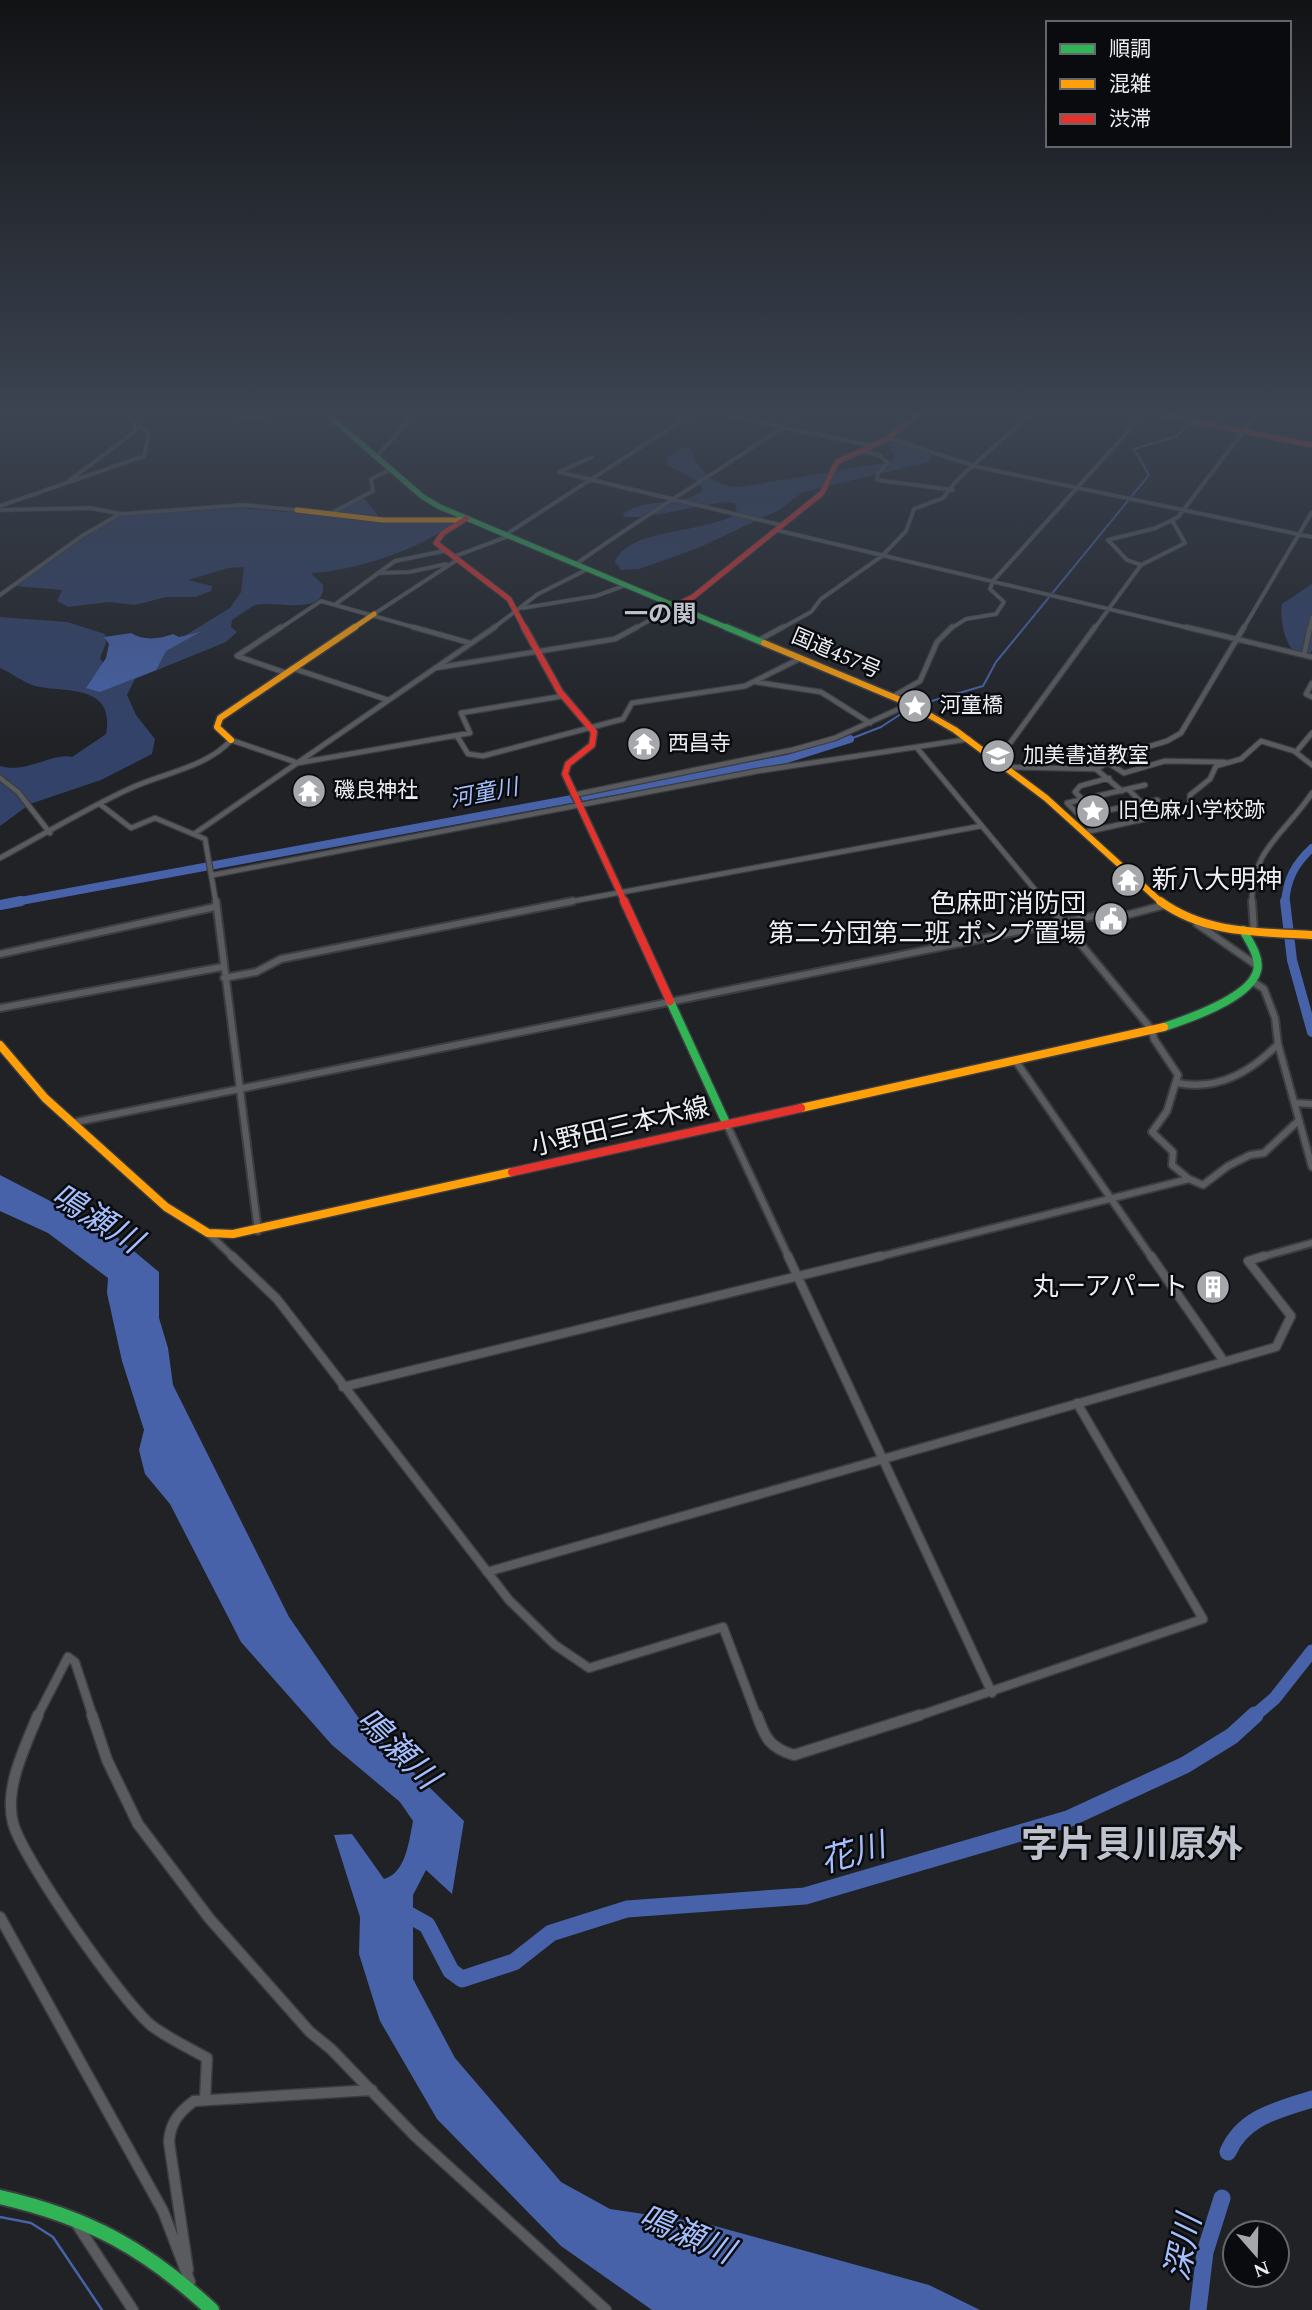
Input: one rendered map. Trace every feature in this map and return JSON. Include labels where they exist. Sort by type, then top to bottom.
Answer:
[{"type":"main road","points":[[458,524],[436,540],[454,560],[505,594],[519,609],[537,651],[563,695],[595,736],[592,745],[565,767],[576,800],[727,1125]]},
{"type":"main road","name":"国道457号","points":[[477,524],[928,713],[1008,767],[1086,832],[1165,905],[1195,922],[1255,932],[1312,935]]},
{"type":"main road","points":[[676,606],[693,597],[784,524]]},
{"type":"main road","points":[[231,740],[217,727],[220,718],[374,614]]},
{"type":"main road","points":[[1243,930],[1256,965],[1252,981]]},
{"type":"main road","name":"小野田三本木線","points":[[208,1233],[258,1231],[1152,1030],[1199,1013],[1238,993],[1252,981]]},
{"type":"main road","points":[[0,1045],[71,1123],[172,1212],[208,1233]]},
{"type":"main road","points":[[0,2197],[70,2213],[117,2233],[159,2258],[212,2310]]},
{"type":"street","points":[[0,595],[82,536],[104,524]]},
{"type":"street","points":[[377,572],[410,572],[454,560],[507,536],[525,524]]},
{"type":"street","points":[[576,564],[632,524]]},
{"type":"street","points":[[764,524],[882,556],[1312,657]]},
{"type":"street","points":[[759,640],[811,612],[821,599],[882,556],[906,531],[909,524]]},
{"type":"street","points":[[892,696],[920,681],[927,657],[954,624],[972,615],[996,614],[1001,609],[1004,602],[990,589],[992,581],[1043,524]]},
{"type":"street","points":[[1141,565],[1127,560],[1108,540],[1164,524]]},
{"type":"street","points":[[1174,524],[1185,542],[1141,565],[1005,750],[1003,756],[1008,767],[1096,769],[1130,752],[1167,741],[1184,730],[1305,524]]},
{"type":"street","points":[[1250,524],[1312,537]]},
{"type":"street","points":[[388,700],[237,656],[321,601],[336,606],[377,572],[395,561],[444,551]]},
{"type":"street","points":[[374,614],[454,560]]},
{"type":"street","points":[[194,834],[538,594],[588,569]]},
{"type":"street","points":[[519,609],[596,596],[626,586]]},
{"type":"street","points":[[337,603],[470,643]]},
{"type":"street","points":[[433,668],[615,639],[676,606]]},
{"type":"street","points":[[1304,655],[1312,617]]},
{"type":"street","points":[[457,736],[468,754],[479,757],[626,718],[632,703],[745,686],[801,658]]},
{"type":"street","points":[[755,681],[821,692],[870,723]]},
{"type":"street","points":[[1312,683],[1306,694],[1312,696]]},
{"type":"street","points":[[0,858],[129,789],[194,763],[225,747],[231,740],[298,763],[470,733],[461,713],[563,695]]},
{"type":"street","points":[[213,875],[576,800],[792,750],[870,723],[911,704]]},
{"type":"street","points":[[1296,752],[1312,733]]},
{"type":"street","points":[[576,800],[969,739]]},
{"type":"street","points":[[1086,832],[1191,808],[1190,795],[1210,779],[1216,766],[1241,759],[1261,741],[1296,752],[1312,765]]},
{"type":"street","points":[[917,748],[1060,923],[1152,1030],[1154,1039],[1177,1070],[1177,1083],[1167,1111],[1152,1132],[1173,1152],[1172,1165],[1189,1179],[1203,1185],[1228,1166],[1250,1155],[1264,1153],[1298,1121]]},
{"type":"street","points":[[1110,764],[1124,773],[1175,760],[1226,762]]},
{"type":"street","points":[[1096,769],[1142,803]]},
{"type":"street","points":[[0,778],[24,798],[50,833]]},
{"type":"street","points":[[1083,800],[1074,792],[1080,786],[1109,778]]},
{"type":"street","points":[[1145,786],[1067,803],[1080,816],[1157,800],[1172,813]]},
{"type":"street","points":[[1255,932],[1256,866],[1270,845],[1301,813],[1312,793]]},
{"type":"street","points":[[101,806],[131,828],[155,818],[205,839],[213,875],[222,967],[258,1231]]},
{"type":"street","points":[[1119,808],[1134,821]]},
{"type":"street","points":[[1062,812],[1073,809]]},
{"type":"street","points":[[224,978],[256,972],[281,959],[386,936],[981,826]]},
{"type":"street","points":[[71,1123],[1104,914],[1119,917],[1165,905]]},
{"type":"street","points":[[0,954],[215,907]]},
{"type":"street","points":[[1195,922],[1256,965]]},
{"type":"street","points":[[0,1008],[222,967]]},
{"type":"street","points":[[1252,981],[1264,989],[1275,1018],[1278,1044],[1299,1103],[1298,1121],[1312,1167]]},
{"type":"street","points":[[1177,1083],[1195,1086],[1230,1078],[1265,1057],[1278,1044]]},
{"type":"street","points":[[1015,1060],[1223,1360]]},
{"type":"street","points":[[1299,1103],[1312,1104]]},
{"type":"street","points":[[727,1125],[992,1693]]},
{"type":"street","points":[[343,1387],[1113,1200],[1189,1179]]},
{"type":"street","points":[[208,1233],[277,1299],[522,1616],[555,1645],[589,1668],[723,1627],[766,1740],[786,1754],[794,1755],[992,1693],[1203,1619],[1076,1403]]},
{"type":"street","points":[[487,1572],[1276,1346],[1291,1316],[1248,1261],[1312,1244]]},
{"type":"street","points":[[205,2100],[207,2058],[152,2026],[126,2001],[37,1868],[13,1823],[13,1781],[37,1717],[68,1657],[75,1662],[107,1759],[138,1824],[236,1950],[310,2032],[468,2186],[606,2310]]},
{"type":"street","points":[[0,1917],[163,2211],[190,2282],[169,2131],[171,2123],[185,2108],[194,2101],[372,2090]]},
{"type":"street","points":[[70,2213],[133,2310]]},
{"type":"shaded area","points":[[104,524],[452,524],[424,541],[387,557],[347,568],[311,573],[323,585],[322,595],[316,601],[297,605],[256,605],[232,620],[231,627],[237,632],[226,642],[135,679],[127,695],[136,715],[155,739],[152,754],[101,780],[30,804],[0,826],[0,766],[20,767],[57,757],[72,757],[106,734],[107,718],[103,706],[96,698],[73,691],[35,686],[0,668],[0,617],[67,622],[105,634],[106,643],[100,658],[105,666],[150,657],[230,608],[241,592],[244,567],[228,568],[188,580],[212,586],[211,591],[195,597],[166,597],[135,605],[109,602],[68,607],[57,601],[62,590],[16,586]]},
{"type":"shaded area","points":[[750,524],[698,548],[639,569],[621,570],[615,562],[623,551],[635,543],[708,525]]},
{"type":"shaded area","points":[[1312,584],[1312,651],[1308,656],[1301,656],[1286,638],[1282,604]]},
{"type":"water","points":[[200,632],[166,651],[156,670],[100,692],[86,688],[106,658],[109,644],[104,637],[131,633],[146,638],[173,634],[179,637]]},
{"type":"water","name":"鳴瀬川","points":[[0,1175],[112,1233],[159,1272],[159,1318],[168,1348],[173,1385],[289,1617],[360,1720],[464,1821],[452,1894],[426,1870],[413,1895],[413,1979],[455,2058],[561,2182],[610,2209],[704,2223],[929,2285],[980,2310],[652,2310],[561,2246],[437,2119],[380,2021],[359,1954],[360,1917],[334,1835],[352,1834],[384,1879],[391,1876],[402,1863],[413,1821],[400,1802],[332,1745],[241,1642],[170,1504],[145,1474],[139,1450],[144,1430],[122,1361],[107,1293],[108,1278],[48,1233],[0,1211]]},
{"type":"waterway","points":[[918,705],[983,686],[996,662],[1109,524]]},
{"type":"waterway","points":[[850,739],[881,727],[910,708]]},
{"type":"waterway","name":"河童川","points":[[10,903],[787,759],[850,739]]},
{"type":"waterway","name":"花川","points":[[1285,902],[1292,873],[1312,848]]},
{"type":"waterway","name":"河童川","points":[[0,905],[21,901]]},
{"type":"waterway","name":"花川","points":[[1285,902],[1292,960],[1312,1032]]},
{"type":"waterway","name":"花川","points":[[1253,1717],[1275,1698],[1312,1651]]},
{"type":"waterway","name":"花川","points":[[402,1911],[427,1925],[451,1971],[462,1979],[514,1962],[551,1933],[627,1909],[805,1896],[1068,1819],[1185,1765],[1232,1736],[1255,1715]]},
{"type":"waterway","name":"深川","points":[[1228,2152],[1243,2130],[1263,2116],[1312,2099]]},
{"type":"waterway","name":"深川","points":[[1198,2310],[1205,2252],[1222,2198]]},
{"type":"waterway","points":[[0,2217],[31,2223],[53,2237],[102,2310]]},
{"type":"traffic: fast","points":[[480,524],[764,643]]},
{"type":"traffic: fast","points":[[1164,1027],[1216,1006],[1243,990],[1252,981],[1257,972],[1257,962],[1243,930]]},
{"type":"traffic: fast","points":[[670,1001],[727,1125]]},
{"type":"traffic: fast","points":[[0,2197],[62,2213],[115,2236],[164,2268],[212,2310]]},
{"type":"traffic: slow","points":[[231,740],[217,727],[220,718],[374,614]]},
{"type":"traffic: slow","points":[[764,643],[910,704],[955,730],[1046,798],[1152,896],[1181,917],[1224,930],[1312,935]]},
{"type":"traffic: slow","points":[[801,1108],[1164,1027]]},
{"type":"traffic: slow","points":[[0,1045],[45,1098],[166,1207],[208,1233],[233,1234],[512,1172]]},
{"type":"traffic: jam","points":[[458,524],[443,533],[436,543],[509,599],[560,692],[594,732],[592,745],[568,764],[565,774],[670,1001]]},
{"type":"traffic: jam","points":[[675,606],[693,597],[784,524]]},
{"type":"traffic: jam","points":[[512,1172],[801,1108]]},
{"type":"place","name":"河童橋","points":[[915,706]]},
{"type":"place","name":"西昌寺","points":[[644,744]]},
{"type":"place","name":"加美書道教室","points":[[998,756]]},
{"type":"place","name":"磯良神社","points":[[309,791]]},
{"type":"place","name":"旧色麻小学校跡","points":[[1093,811]]},
{"type":"place","name":"新八大明神","points":[[1128,880]]},
{"type":"place","name":"色麻町消防団 第二分団第二班 ポンプ置場","points":[[1111,919]]},
{"type":"place","name":"丸一アパート","points":[[1213,1287]]},
{"type":"district","name":"一の関","points":[[660,615]]},
{"type":"district","name":"字片貝川原外","points":[[1132,1846]]}]
